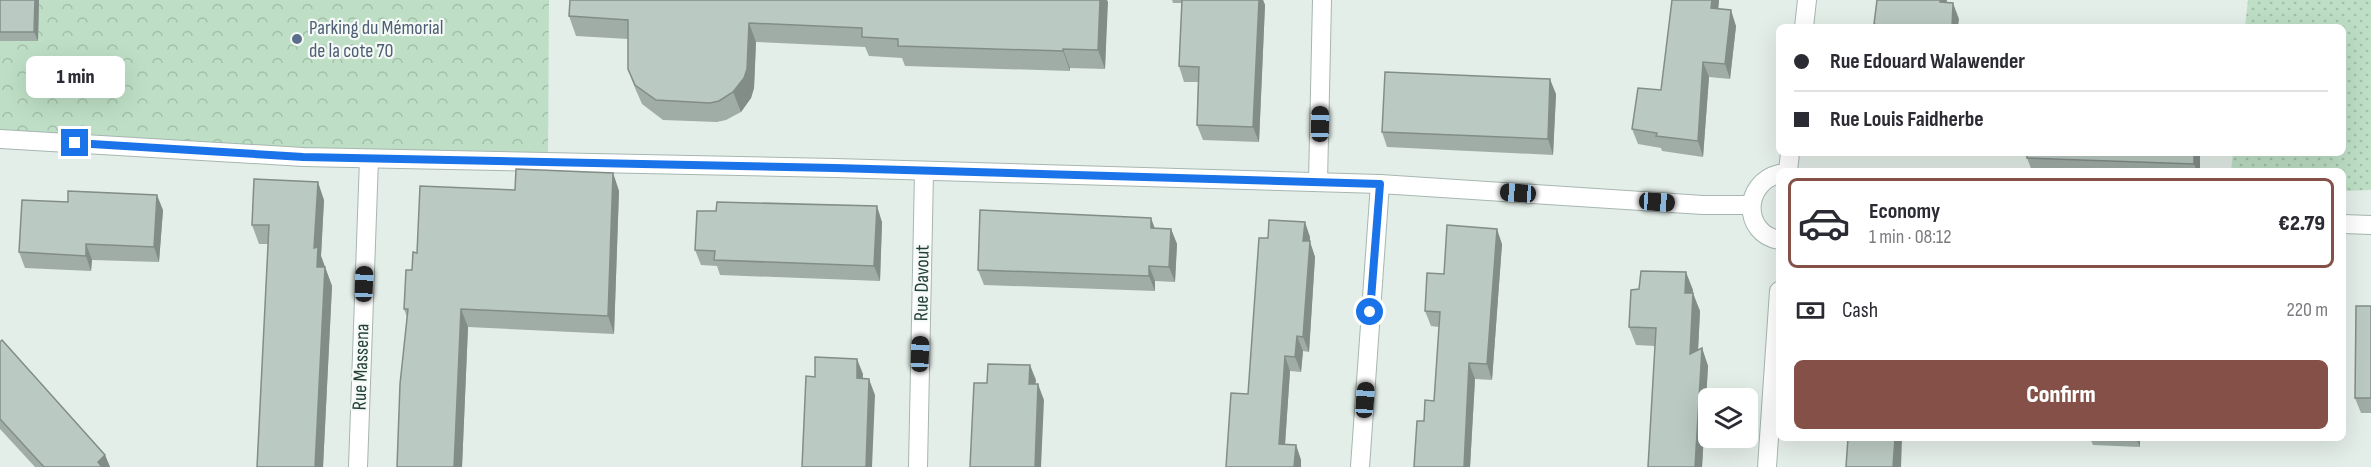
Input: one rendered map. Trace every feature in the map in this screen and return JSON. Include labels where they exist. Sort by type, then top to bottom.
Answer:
[{"type":"street","points":[[1318,182],[1322,0]]},
{"type":"street","points":[[1804,24],[1807,0]]},
{"type":"street","points":[[0,139],[303,157],[1380,184],[1703,205],[1750,205]]},
{"type":"street","name":"Rue Massena","points":[[358,467],[369,159]]},
{"type":"street","name":"Rue Davout","points":[[918,467],[924,172]]},
{"type":"street","points":[[1776,175],[1759,186],[1753,194],[1750,205],[1756,226],[1763,234],[1776,239]]},
{"type":"street","points":[[1360,467],[1380,184]]},
{"type":"street","points":[[2346,224],[2371,225]]},
{"type":"street","points":[[1767,467],[1776,335]]},
{"type":"green space","points":[[0,0],[549,0],[548,162],[0,139]]},
{"type":"green space","points":[[2248,0],[2371,0],[2371,190],[2346,191],[2346,168],[2231,168],[2233,156],[2346,156],[2346,24],[2245,24]]},
{"type":"building","points":[[0,0],[35,0],[34,32],[0,32]]},
{"type":"building","points":[[570,0],[1100,0],[1098,50],[898,46],[898,39],[862,37],[862,28],[749,23],[747,69],[744,78],[733,92],[719,101],[710,103],[656,100],[635,85],[628,69],[628,20],[569,16]]},
{"type":"building","points":[[1182,0],[1259,0],[1253,127],[1197,125],[1199,67],[1179,66]]},
{"type":"building","points":[[1672,0],[1712,0],[1711,8],[1731,10],[1725,64],[1703,62],[1698,141],[1656,136],[1657,133],[1632,129],[1638,88],[1661,90]]},
{"type":"building","points":[[1877,0],[1940,0],[1940,2],[1953,3],[1952,24],[1874,24]]},
{"type":"building","points":[[1385,72],[1550,79],[1548,139],[1382,132]]},
{"type":"building","points":[[2027,156],[2194,156],[2194,164],[2027,158]]},
{"type":"building","points":[[516,169],[613,173],[608,316],[461,309],[454,467],[397,467],[400,384],[408,309],[404,309],[406,270],[412,270],[413,252],[417,253],[420,186],[515,190]]},
{"type":"building","points":[[254,179],[318,182],[314,248],[318,247],[317,267],[325,267],[315,467],[257,467],[269,225],[252,225]]},
{"type":"building","points":[[68,191],[157,195],[154,247],[86,244],[86,256],[19,252],[22,200],[68,202]]},
{"type":"building","points":[[717,202],[877,206],[874,266],[714,260],[715,251],[695,250],[697,211],[716,211]]},
{"type":"building","points":[[980,210],[1151,218],[1151,228],[1171,229],[1169,267],[1149,266],[1149,276],[978,270]]},
{"type":"building","points":[[1269,220],[1305,222],[1303,241],[1310,241],[1303,337],[1297,336],[1295,357],[1285,356],[1279,444],[1296,445],[1294,467],[1226,467],[1231,393],[1248,394],[1259,238],[1268,238]]},
{"type":"building","points":[[1447,225],[1497,229],[1487,364],[1469,363],[1464,467],[1414,467],[1417,421],[1424,421],[1425,400],[1434,401],[1440,312],[1425,311],[1427,273],[1444,274]]},
{"type":"building","points":[[1641,271],[1686,272],[1685,293],[1693,293],[1690,354],[1702,348],[1695,467],[1648,467],[1656,328],[1629,327],[1631,290],[1639,289]]},
{"type":"building","points":[[2356,306],[2371,306],[2371,398],[2355,398]]},
{"type":"building","points":[[2,340],[105,455],[98,462],[102,467],[44,467],[0,419],[0,342]]},
{"type":"building","points":[[815,357],[857,359],[857,378],[869,379],[866,467],[802,467],[806,376],[815,377]]},
{"type":"building","points":[[988,364],[1030,365],[1029,384],[1038,384],[1035,467],[970,467],[974,383],[987,383]]},
{"type":"building","points":[[1848,441],[1895,441],[1893,467],[1846,467]]},
{"type":"place","name":"Parking du Mémorial de la cote 70","points":[[297,39]]},
{"type":"route","points":[[75,143],[303,157],[835,168],[1380,184],[1370,312]]}]
